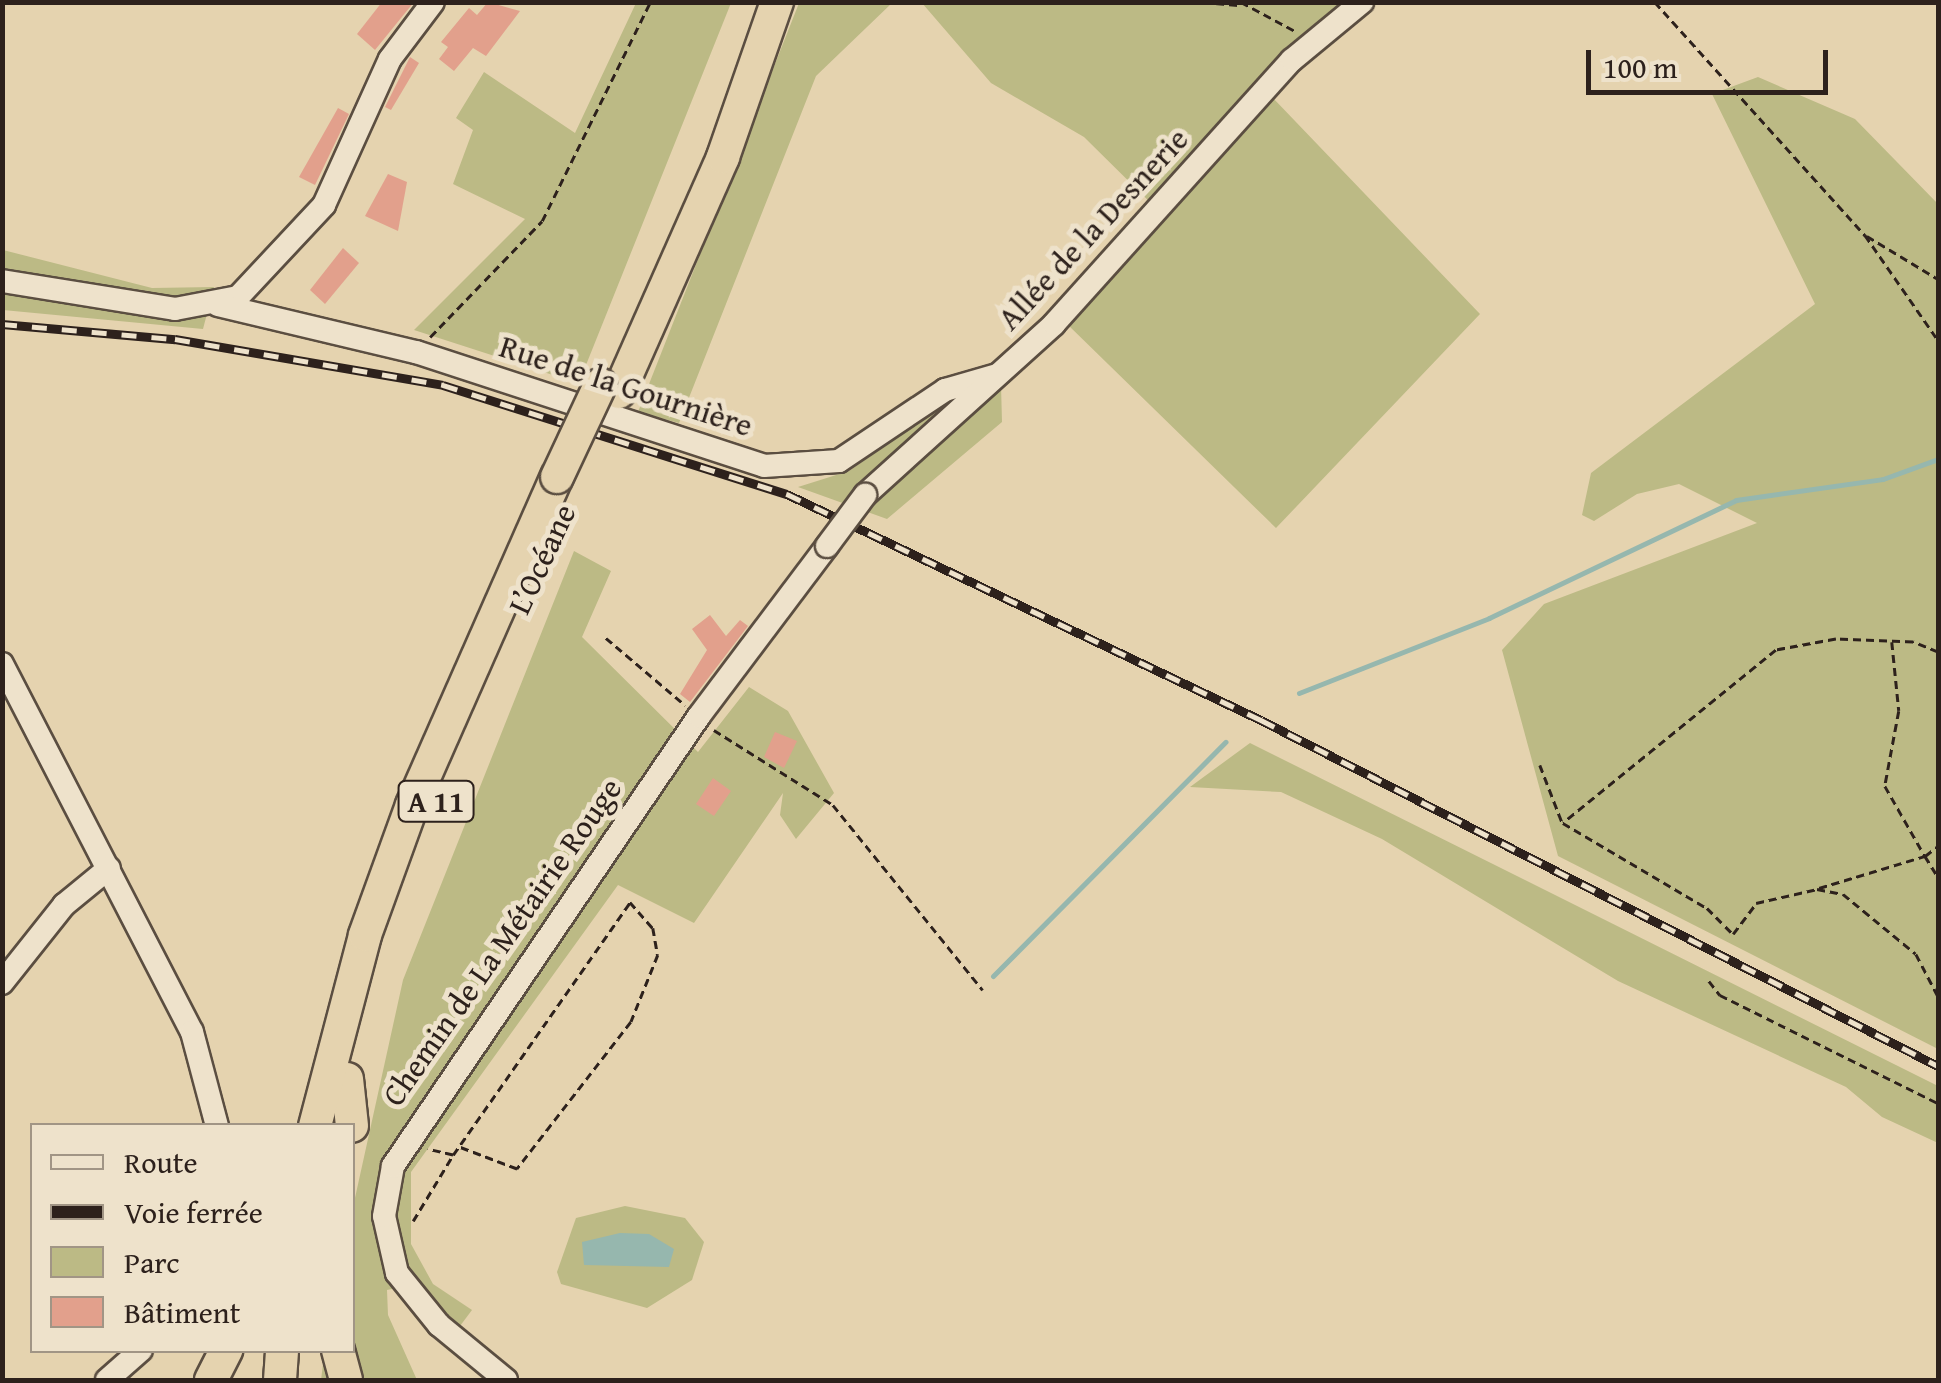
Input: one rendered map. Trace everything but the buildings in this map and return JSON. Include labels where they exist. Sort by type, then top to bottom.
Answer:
[{"type":"highway","name":"L’Océane","points":[[610,389],[755,2]]},
{"type":"highway","name":"L’Océane","points":[[317,1123],[365,936],[438,740],[716,174],[777,2]]},
{"type":"highway","name":"L’Océane","points":[[338,1123],[347,1079],[437,797],[568,479]]},
{"type":"highway","points":[[295,1123],[342,965],[365,936]]},
{"type":"highway","points":[[347,1079],[352,1123]]},
{"type":"highway","points":[[212,1380],[225,1353]]},
{"type":"highway","points":[[280,1380],[282,1353]]},
{"type":"highway","points":[[300,1380],[303,1353]]},
{"type":"highway","points":[[339,1353],[346,1380]]},
{"type":"street","points":[[218,305],[258,281],[324,205],[390,59],[433,2]]},
{"type":"street","name":"Allée de la Desnerie","points":[[827,546],[865,494],[997,375],[1362,2]]},
{"type":"street","name":"Rue de la Gournière","points":[[2,280],[154,307],[218,305],[416,352],[764,466],[805,468],[839,461],[973,376],[997,375]]},
{"type":"street","name":"Chemin de La Métairie Rouge","points":[[506,1380],[439,1325],[397,1272],[384,1216],[402,1144],[699,716],[827,546]]},
{"type":"street","points":[[2,664],[205,1062],[216,1123]]},
{"type":"street","points":[[2,983],[64,905],[109,868]]},
{"type":"street","points":[[107,1380],[138,1353]]},
{"type":"path","points":[[416,352],[542,220],[650,2]]},
{"type":"path","points":[[1203,2],[1243,4],[1300,33],[1333,28]]},
{"type":"path","points":[[1655,2],[1865,235],[1938,340]]},
{"type":"path","points":[[1865,235],[1938,279]]},
{"type":"path","points":[[606,638],[699,716],[833,805],[983,990]]},
{"type":"path","points":[[1563,822],[1776,650],[1892,641],[1938,652]]},
{"type":"path","points":[[1892,641],[1899,711],[1885,786],[1938,877]]},
{"type":"path","points":[[1540,765],[1551,812],[1707,908],[1733,934],[1756,903],[1925,856],[1938,846]]},
{"type":"path","points":[[1817,889],[1875,912],[1916,954],[1938,996]]},
{"type":"path","points":[[413,1221],[453,1155],[522,1062],[630,902],[652,928],[658,954],[632,1022],[517,1169],[459,1147]]},
{"type":"path","points":[[1709,981],[1720,996],[1938,1103]]},
{"type":"path","points":[[402,1144],[453,1155]]},
{"type":"green space","points":[[636,3],[731,3],[586,365],[556,376],[414,330],[525,219],[453,184],[473,130],[456,118],[484,72],[575,133]]},
{"type":"green space","points":[[799,3],[892,3],[816,76],[679,423],[638,412]]},
{"type":"green space","points":[[922,3],[1371,3],[1272,97],[1480,314],[1276,528],[1066,323],[1166,218],[1084,137],[991,83]]},
{"type":"green space","points":[[1758,77],[1855,119],[1938,204],[1938,1049],[1558,856],[1502,650],[1544,604],[1757,523],[1679,484],[1637,494],[1594,521],[1582,515],[1591,473],[1815,304],[1712,94]]},
{"type":"green space","points":[[3,250],[152,288],[214,287],[203,329],[3,310]]},
{"type":"green space","points":[[1001,385],[1002,422],[887,519],[798,487],[849,471],[936,410]]},
{"type":"green space","points":[[574,551],[611,571],[582,637],[698,752],[749,687],[788,711],[834,793],[796,839],[780,815],[783,793],[694,923],[618,885],[411,1172],[411,1244],[433,1284],[472,1310],[460,1326],[415,1284],[387,1290],[388,1315],[417,1380],[321,1380],[323,1364],[355,1353],[355,1198],[403,980]]},
{"type":"green space","points":[[1250,743],[1938,1086],[1938,1143],[1882,1117],[1846,1087],[1618,981],[1382,839],[1281,792],[1190,787]]},
{"type":"green space","points":[[625,1206],[685,1218],[704,1242],[692,1280],[647,1308],[561,1284],[557,1272],[576,1218]]},
{"type":"water","points":[[620,1233],[649,1234],[674,1249],[669,1267],[584,1265],[582,1242]]},
{"type":"waterway","points":[[1299,693],[1489,618],[1736,500],[1883,479],[1938,459]]},
{"type":"waterway","points":[[993,976],[1225,742]]},
{"type":"railway","points":[[2,324],[175,339],[443,385],[787,494],[1261,720],[1938,1066]]}]
